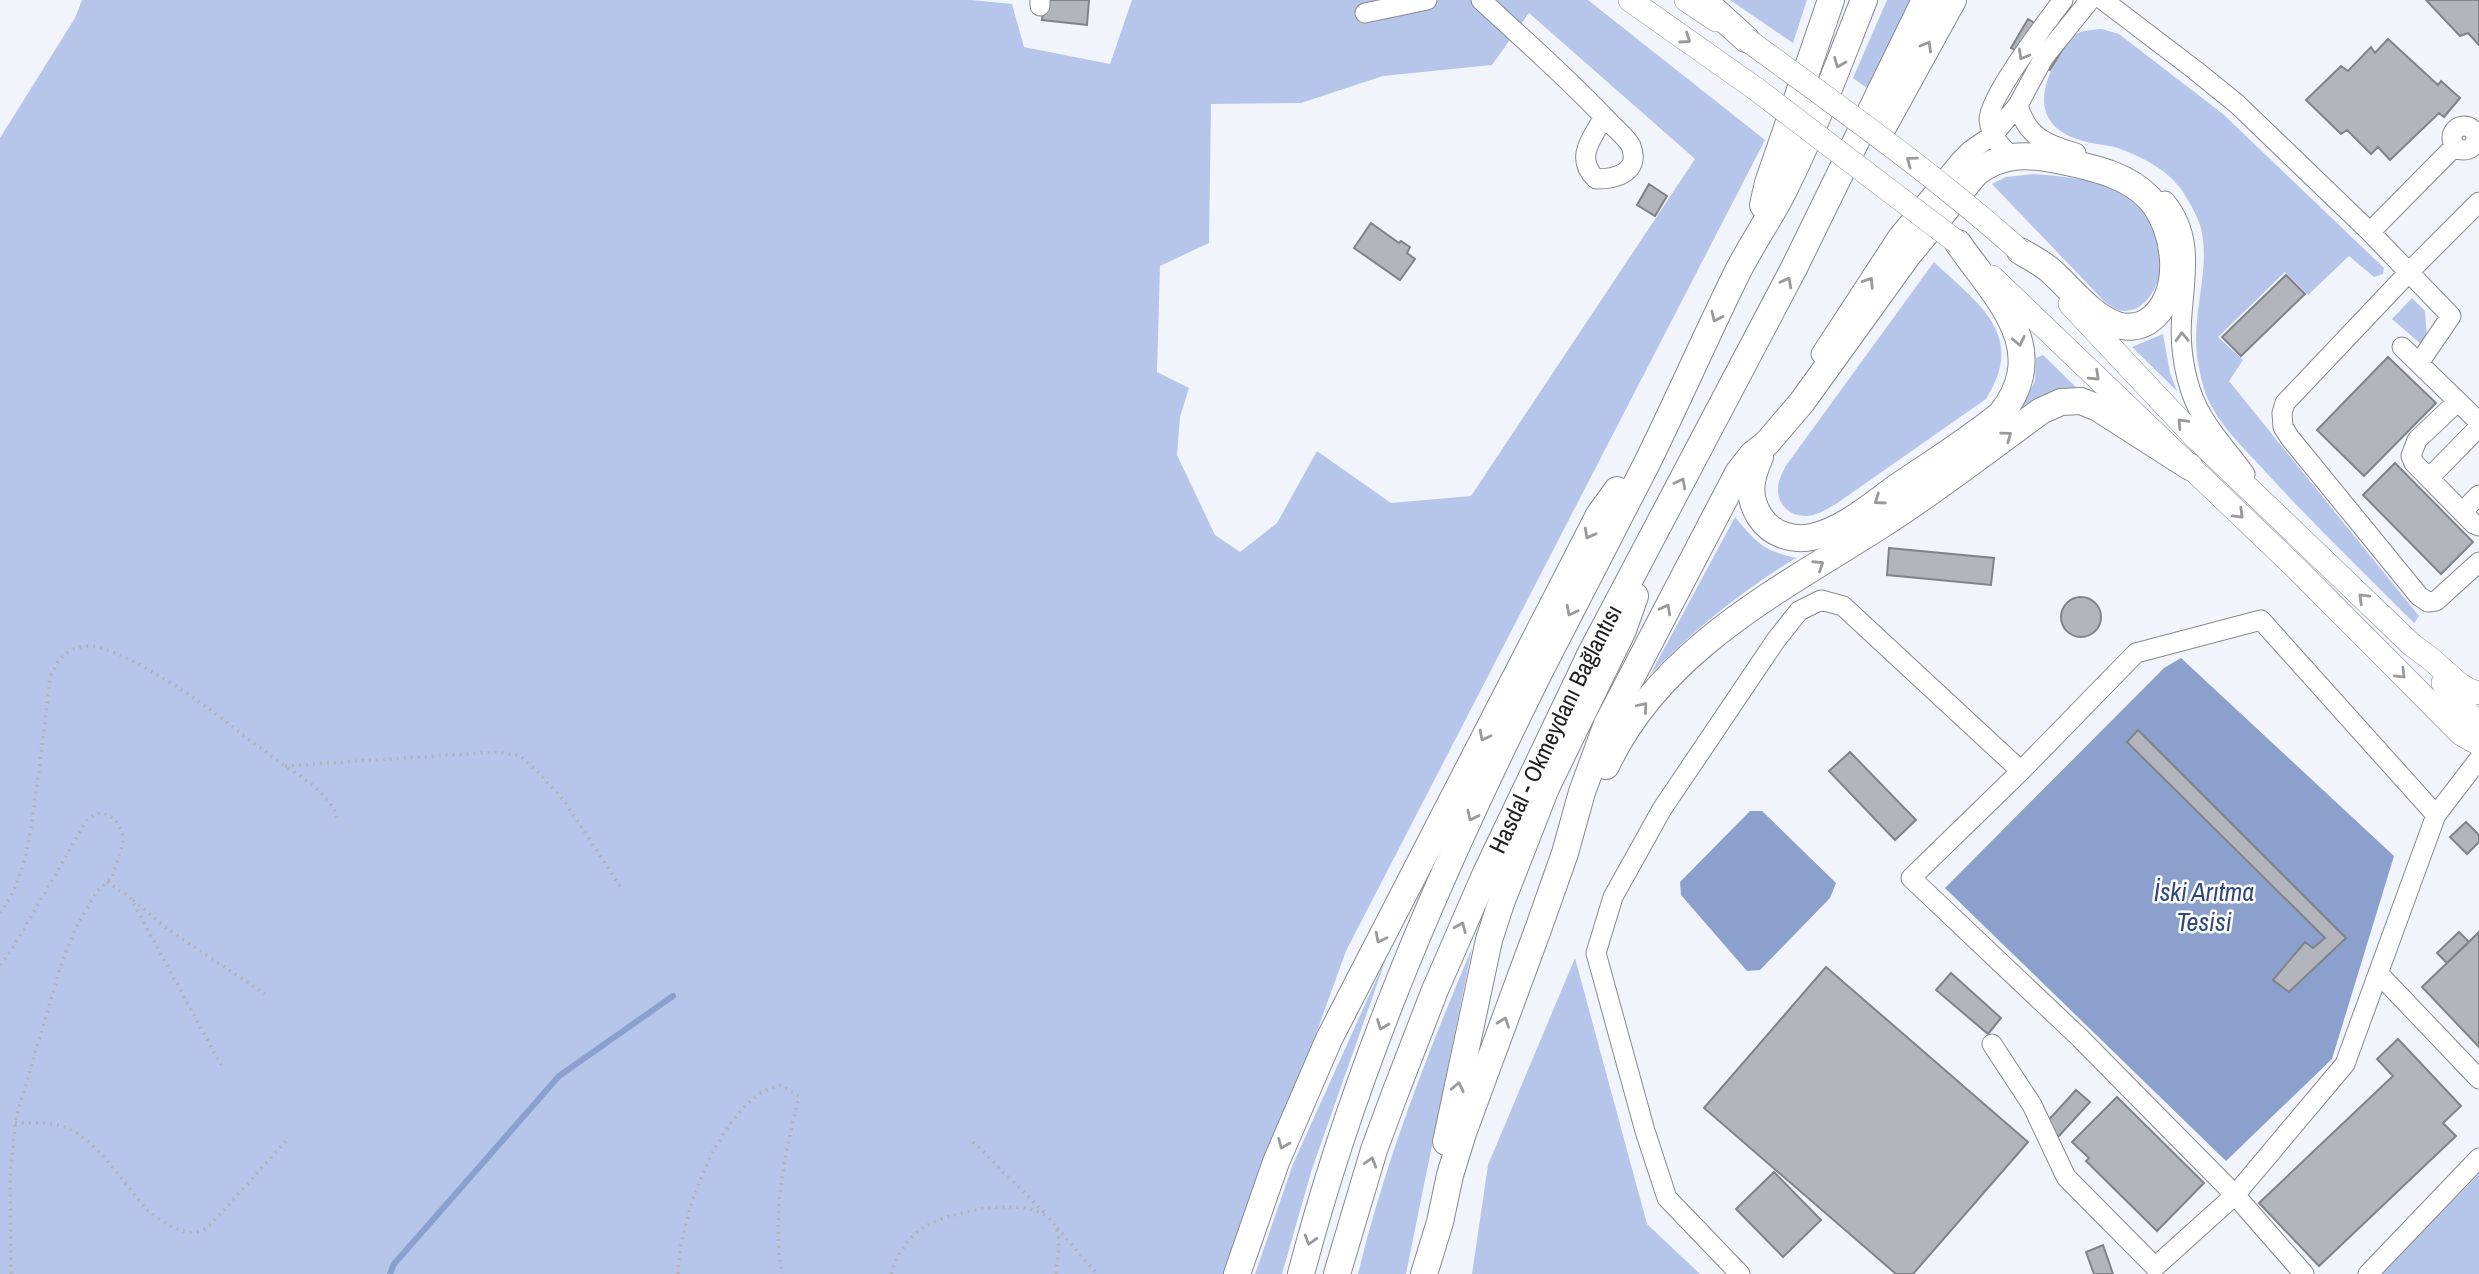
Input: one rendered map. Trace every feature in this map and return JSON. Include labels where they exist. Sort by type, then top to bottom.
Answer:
[{"type":"highway","points":[[1703,0],[1746,39]]},
{"type":"highway","points":[[1757,234],[1781,196],[1864,0]]},
{"type":"highway","name":"Hasdal - Okmeydanı Bağlantısı","points":[[1337,1274],[1374,1150],[1465,917],[1566,702],[1826,205],[1925,0]]},
{"type":"highway","points":[[1826,205],[1847,188],[1953,0]]},
{"type":"highway","points":[[1757,234],[1768,183],[1831,4]]},
{"type":"highway","points":[[1424,1274],[1463,1133],[1565,853],[1582,792],[1607,724],[1738,473],[1802,402],[1908,255],[1976,173],[1989,163],[2011,156],[2040,156],[2118,176],[2149,198],[2162,216],[2169,238],[2173,278],[2165,305],[2150,321],[2141,326],[2119,326],[2092,309],[2048,268],[2020,251]]},
{"type":"highway","name":"Hasdal - Okmeydanı Bağlantısı","points":[[1301,1274],[1321,1200],[1354,1099],[1406,962],[1540,671],[1647,463],[1757,234]]},
{"type":"highway","points":[[1767,443],[1756,466],[1750,488],[1752,506],[1765,524],[1784,537],[1809,537],[1824,533],[1853,518],[2000,414],[2013,398],[2018,386],[2021,371],[2020,337],[2001,303],[1958,243]]},
{"type":"highway","points":[[1565,853],[1623,734],[1684,661],[1710,637],[1747,610],[1889,520],[2041,411],[2062,402],[2081,401],[2098,408],[2190,467]]},
{"type":"highway","points":[[1237,1274],[1296,1111],[1386,925],[1599,515],[1619,488],[1647,463]]},
{"type":"highway","points":[[1424,1274],[1433,1203],[1489,940],[1501,902],[1546,788],[1623,630],[1643,569],[1648,543]]},
{"type":"main road","points":[[1630,0],[1756,89],[1958,243],[2298,570],[2461,734],[2479,744]]},
{"type":"main road","points":[[1686,0],[1746,39],[1936,180],[2020,251],[2196,437],[2412,645],[2479,726]]},
{"type":"main road","points":[[2412,645],[2454,681],[2468,691],[2479,693]]},
{"type":"lane","points":[[1365,13],[1427,0]]},
{"type":"lane","points":[[1481,0],[1604,117]]},
{"type":"lane","points":[[2011,156],[1993,135],[1989,117],[1994,101],[2029,45],[2063,0]]},
{"type":"lane","points":[[1767,443],[1779,415],[1898,236],[1960,161],[1993,135],[2018,105],[2044,57],[2090,0]]},
{"type":"lane","points":[[2103,0],[2237,104],[2410,271],[2451,316],[2419,363]]},
{"type":"lane","points":[[2018,105],[2029,130],[2051,146],[2133,173],[2154,188],[2168,205],[2180,225],[2187,252],[2181,340],[2187,379],[2201,416],[2213,436],[2266,503]]},
{"type":"lane","points":[[2370,232],[2455,146]]},
{"type":"lane","points":[[2479,202],[2285,402],[2282,413],[2283,426],[2419,596],[2427,601],[2436,601],[2479,562]]},
{"type":"lane","points":[[2402,347],[2479,424],[2429,478]]},
{"type":"lane","points":[[2457,402],[2417,440],[2411,456],[2414,463],[2479,526]]},
{"type":"lane","points":[[2462,512],[2479,495]]},
{"type":"lane","points":[[1740,1274],[1667,1198],[1645,1131],[1596,953],[1613,897],[1662,809],[1776,640],[1799,611],[1821,600],[1843,606],[2021,771]]},
{"type":"lane","points":[[2304,1274],[2235,1195],[2080,1038],[1911,878],[2021,771],[2136,653],[2261,621],[2436,815]]},
{"type":"lane","points":[[1992,1044],[2032,1105],[2066,1177],[2155,1267],[2235,1195],[2345,1064],[2436,815],[2479,759]]},
{"type":"lane","points":[[2379,974],[2479,1079]]},
{"type":"lane","points":[[2368,1274],[2479,1158]]},
{"type":"path","points":[[0,913],[8,903],[18,880],[31,829],[50,678],[56,663],[68,650],[88,646],[108,649],[159,674],[192,696],[330,802],[338,823]]},
{"type":"path","points":[[285,766],[496,752],[520,756],[565,802],[622,889]]},
{"type":"path","points":[[0,965],[11,951],[88,820],[95,814],[103,813],[116,820],[123,842],[112,878],[97,891],[76,927],[62,962],[15,1123],[9,1199],[11,1274]]},
{"type":"path","points":[[107,882],[130,897],[169,930],[265,994]]},
{"type":"path","points":[[130,897],[222,1067]]},
{"type":"path","points":[[677,1274],[683,1229],[702,1174],[739,1114],[768,1088],[780,1085],[799,1096],[779,1186],[777,1245],[782,1274]]},
{"type":"path","points":[[15,1123],[49,1124],[71,1130],[89,1142],[146,1209],[156,1217],[182,1230],[200,1232],[210,1225],[287,1140]]},
{"type":"path","points":[[973,1142],[1048,1216],[1097,1274]]},
{"type":"path","points":[[891,1274],[904,1245],[921,1229],[937,1220],[1000,1206],[1020,1207],[1048,1216]]},
{"type":"path","points":[[1055,1227],[1059,1241],[1056,1274]]},
{"type":"shaded area","points":[[82,0],[971,0],[1012,4],[1024,47],[1110,64],[1132,0],[1588,0],[1765,140],[1346,951],[1262,1183],[1233,1274],[0,1274],[0,138],[75,18]],"holes":[[[1529,13],[1695,159],[1471,496],[1391,503],[1317,451],[1277,523],[1240,552],[1215,535],[1177,455],[1180,417],[1189,388],[1157,372],[1160,266],[1209,243],[1211,104],[1301,103],[1383,76],[1492,65]]]},
{"type":"shaded area","points":[[1730,0],[1807,0],[1793,43]]},
{"type":"shaded area","points":[[1887,0],[1910,0],[1867,88],[1853,78]]},
{"type":"shaded area","points":[[2102,29],[2119,34],[2223,114],[2384,268],[2383,274],[2374,277],[2349,256],[2308,295],[2285,272],[2218,337],[2243,360],[2229,381],[2419,616],[2414,623],[2281,488],[2229,431],[2210,403],[2202,382],[2196,349],[2204,259],[2203,242],[2200,225],[2181,189],[2167,174],[2141,158],[2118,148],[2083,141],[2063,132],[2053,124],[2047,114],[2044,103],[2048,79],[2064,47],[2076,34]]},
{"type":"shaded area","points":[[2034,174],[2099,184],[2121,194],[2140,209],[2152,230],[2160,262],[2159,278],[2147,300],[2127,311],[2118,310],[2104,301],[1992,184],[2006,177]]},
{"type":"shaded area","points":[[1934,262],[1981,307],[1999,338],[2001,356],[1997,376],[1986,399],[1836,504],[1809,516],[1789,512],[1781,502],[1778,488],[1785,467]]},
{"type":"shaded area","points":[[2412,298],[2425,311],[2427,338],[2422,345],[2392,319]]},
{"type":"shaded area","points":[[2163,334],[2170,373],[2177,391],[2132,347]]},
{"type":"shaded area","points":[[2043,355],[2079,390],[2024,410],[2022,407],[2035,381],[2036,358]]},
{"type":"shaded area","points":[[1735,517],[1761,544],[1775,552],[1796,558],[1719,612],[1683,642],[1650,675]]},
{"type":"shaded area","points":[[1472,948],[1406,1274],[1358,1274],[1408,1109]]},
{"type":"shaded area","points":[[1387,956],[1312,1169],[1282,1274],[1255,1274],[1293,1164]]},
{"type":"shaded area","points":[[1575,958],[1647,1224],[1700,1274],[1472,1274],[1488,1165]]},
{"type":"shaded area","points":[[2479,1174],[2479,1274],[2380,1274]]},
{"type":"water","name":"İski Arıtma Tesisi","points":[[2181,658],[2394,856],[2332,1059],[2226,1161],[1945,888],[2164,668]]},
{"type":"water","points":[[1750,811],[1762,811],[1836,883],[1830,898],[1760,970],[1747,971],[1681,895],[1680,882]]},
{"type":"building","points":[[1044,0],[1089,0],[1087,25],[1042,20]]},
{"type":"building","points":[[2426,0],[2479,0],[2479,45],[2468,33],[2460,36]]},
{"type":"building","points":[[2028,19],[2067,42],[2050,70],[2011,48]]},
{"type":"building","points":[[2388,39],[2438,85],[2441,81],[2460,98],[2444,117],[2439,113],[2390,160],[2378,147],[2371,154],[2347,130],[2341,134],[2306,100],[2341,66],[2348,71],[2371,47],[2375,53]]},
{"type":"building","points":[[1649,184],[1667,196],[1655,216],[1637,205]]},
{"type":"building","points":[[1371,223],[1399,243],[1401,241],[1410,247],[1407,253],[1415,259],[1400,280],[1354,248]]},
{"type":"building","points":[[2286,275],[2305,294],[2241,356],[2222,337]]},
{"type":"building","points":[[2388,357],[2436,403],[2364,476],[2317,430]]},
{"type":"building","points":[[2395,463],[2473,542],[2441,574],[2363,495]]},
{"type":"building","points":[[1889,548],[1994,558],[1991,585],[1887,575]]},
{"type":"building","points":[[2081,597],[2089,598],[2095,603],[2100,609],[2100,625],[2095,631],[2089,636],[2081,637],[2073,636],[2067,631],[2062,625],[2061,617],[2062,609],[2067,603],[2073,598]]},
{"type":"building","points":[[2138,730],[2346,938],[2289,992],[2273,980],[2305,942],[2313,948],[2325,938],[2127,742]]},
{"type":"building","points":[[1850,752],[1916,820],[1895,840],[1829,771]]},
{"type":"building","points":[[2466,822],[2479,835],[2479,842],[2467,854],[2450,837]]},
{"type":"building","points":[[2459,932],[2469,942],[2447,963],[2437,953]]},
{"type":"building","points":[[2479,932],[2479,1047],[2422,987]]},
{"type":"building","points":[[1826,967],[2028,1142],[1913,1274],[1896,1274],[1704,1108]]},
{"type":"building","points":[[1951,973],[2001,1018],[1988,1034],[1936,990]]},
{"type":"building","points":[[2398,1039],[2461,1106],[2443,1123],[2456,1136],[2319,1266],[2259,1203],[2393,1076],[2377,1059]]},
{"type":"building","points":[[2076,1090],[2090,1102],[2058,1137],[2045,1124]]},
{"type":"building","points":[[2117,1097],[2204,1183],[2157,1231],[2086,1161],[2089,1158],[2072,1142]]},
{"type":"building","points":[[1774,1172],[1821,1220],[1783,1257],[1736,1209]]},
{"type":"building","points":[[2103,1245],[2113,1274],[2094,1274],[2086,1252]]},
{"type":"waterway","points":[[390,1274],[394,1264],[559,1076],[673,996]]}]
